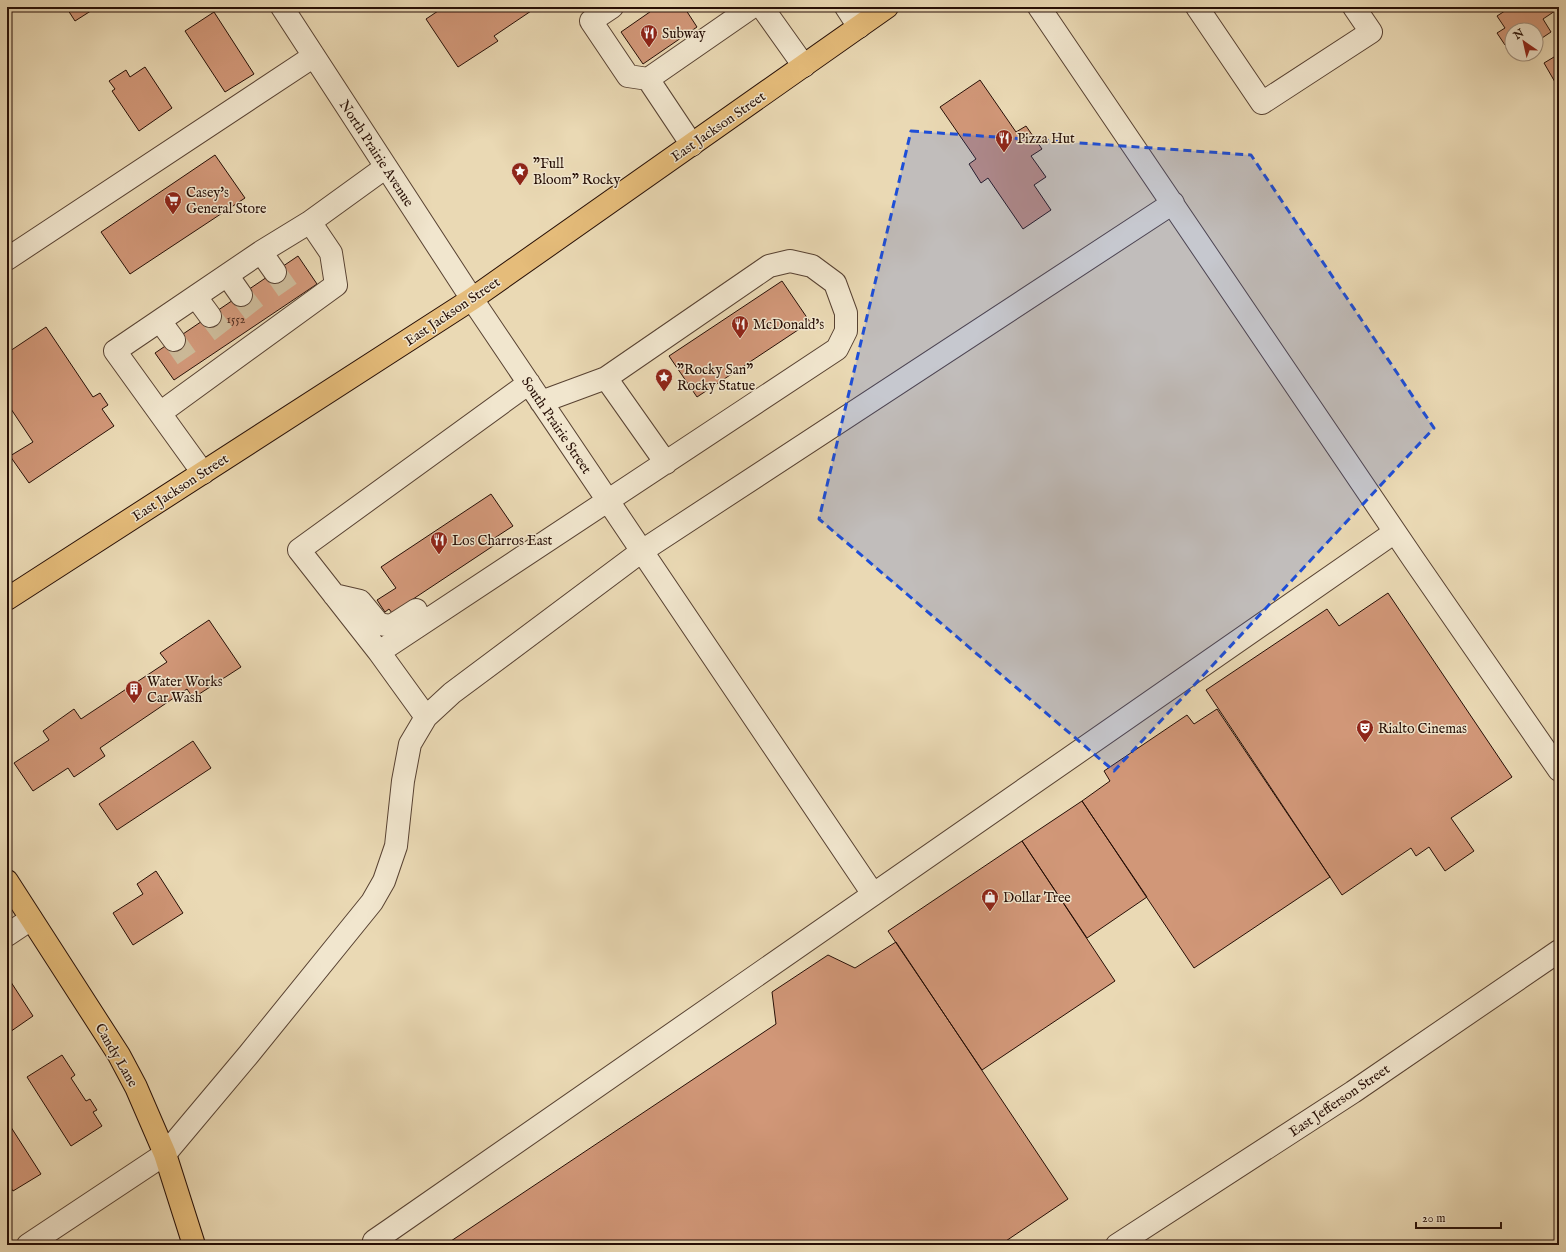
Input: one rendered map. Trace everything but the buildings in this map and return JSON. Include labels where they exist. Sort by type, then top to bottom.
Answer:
[{"type":"main road","name":"East Jackson Street","points":[[7,599],[472,299],[887,7]]},
{"type":"main road","name":"Candy Lane","points":[[7,881],[119,1055],[136,1087],[165,1154],[194,1245]]},
{"type":"street","name":"North Prairie Avenue","points":[[282,7],[472,299]]},
{"type":"street","points":[[612,7],[592,22],[628,76],[648,79],[752,7]]},
{"type":"street","points":[[762,7],[804,66]]},
{"type":"street","points":[[846,7],[859,26]]},
{"type":"street","points":[[1039,7],[1559,770]]},
{"type":"street","points":[[1197,7],[1262,103],[1371,32],[1354,7]]},
{"type":"street","points":[[7,259],[314,56]]},
{"type":"street","points":[[648,79],[692,144]]},
{"type":"street","points":[[203,473],[115,351],[261,252],[310,222],[386,167]]},
{"type":"street","points":[[28,1245],[165,1154],[249,1054],[372,902],[384,881],[396,846],[403,781],[410,744],[426,716],[452,693],[642,551],[1173,203]]},
{"type":"street","points":[[160,413],[198,374],[298,305],[336,285],[331,253],[310,222]]},
{"type":"street","points":[[261,252],[275,272]]},
{"type":"street","points":[[379,652],[837,349],[846,331],[846,313],[835,283],[812,266],[790,261],[769,266],[606,378],[541,402]]},
{"type":"street","points":[[227,275],[241,295]]},
{"type":"street","points":[[196,297],[210,316]]},
{"type":"street","name":"South Prairie Street","points":[[472,299],[873,894]]},
{"type":"street","points":[[160,321],[174,340]]},
{"type":"street","points":[[606,378],[666,463]]},
{"type":"street","points":[[426,716],[379,652],[299,550],[529,383]]},
{"type":"street","points":[[373,1245],[374,1241],[1396,532]]},
{"type":"street","points":[[334,595],[360,601],[379,624],[391,626],[464,579],[502,571]]},
{"type":"street","points":[[7,935],[31,919]]},
{"type":"street","name":"East Jefferson Street","points":[[1117,1245],[1353,1092],[1559,951]]},
{"type":"highlighted area","points":[[911,131],[1251,155],[1434,428],[1114,771],[819,519]]},
{"type":"tunnel","points":[[275,272],[294,299]]},
{"type":"tunnel","points":[[241,295],[261,321]]},
{"type":"tunnel","points":[[210,316],[230,342]]},
{"type":"tunnel","points":[[174,340],[193,367]]},
{"type":"place","name":"Subway","points":[[649,48]]},
{"type":"place","name":"Pizza Hut","points":[[1004,153]]},
{"type":"place","name":"\"Full Bloom\" Rocky","points":[[520,186]]},
{"type":"place","name":"Casey's General Store","points":[[173,215]]},
{"type":"place","name":"McDonald's","points":[[740,339]]},
{"type":"place","name":"\"Rocky San\" Rocky Statue","points":[[664,392]]},
{"type":"place","name":"Los Charros East","points":[[439,555]]},
{"type":"place","name":"Water Works Car Wash","points":[[134,704]]},
{"type":"place","name":"Rialto Cinemas","points":[[1365,743]]},
{"type":"place","name":"Dollar Tree","points":[[990,912]]}]
